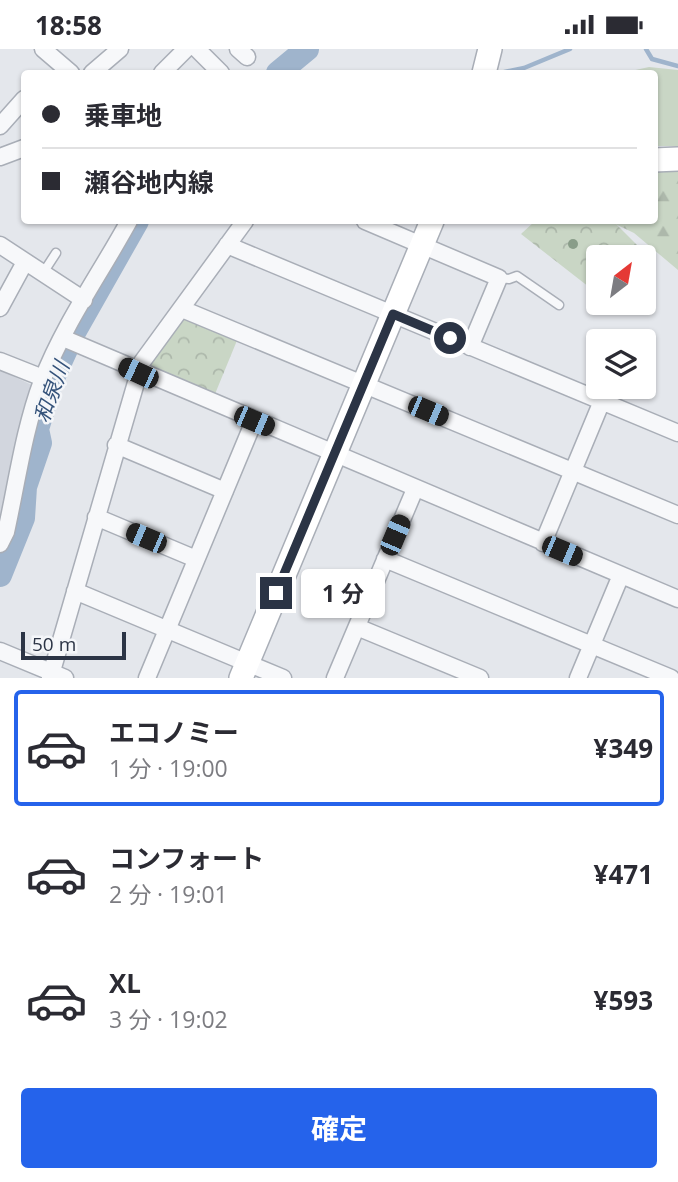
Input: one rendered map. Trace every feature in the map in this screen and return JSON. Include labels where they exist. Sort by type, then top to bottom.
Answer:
[{"type":"street","points":[[43,49],[53,68]]},
{"type":"street","points":[[96,70],[120,49]]},
{"type":"street","points":[[165,70],[186,49]]},
{"type":"street","points":[[197,49],[218,70]]},
{"type":"street","points":[[485,70],[490,49]]},
{"type":"street","points":[[0,126],[21,102]]},
{"type":"street","points":[[658,160],[678,159]]},
{"type":"street","points":[[0,544],[6,532],[30,418],[43,378],[68,340],[84,300],[122,224]]},
{"type":"street","points":[[0,651],[56,676],[75,590],[138,373],[242,224]]},
{"type":"street","points":[[382,224],[400,227],[422,244],[499,278],[470,347]]},
{"type":"street","points":[[244,670],[431,224]]},
{"type":"street","points":[[0,245],[84,300]]},
{"type":"street","points":[[227,245],[678,433]]},
{"type":"street","points":[[0,308],[25,262]]},
{"type":"street","points":[[182,309],[678,515]]},
{"type":"street","points":[[68,340],[138,373],[678,599]]},
{"type":"street","points":[[0,361],[43,378]]},
{"type":"street","points":[[543,543],[602,401]]},
{"type":"street","points":[[147,678],[254,421]]},
{"type":"street","points":[[116,445],[225,491]]},
{"type":"street","points":[[335,678],[415,489]]},
{"type":"street","points":[[96,517],[197,559]]},
{"type":"street","points":[[385,559],[661,676]]},
{"type":"street","points":[[578,678],[621,575]]},
{"type":"street","points":[[75,590],[167,629],[244,670],[284,678]]},
{"type":"street","points":[[357,627],[480,678]]},
{"type":"lane","points":[[43,273],[56,253]]},
{"type":"lane","points":[[499,278],[517,277],[559,305]]},
{"type":"shaded area","points":[[0,370],[36,387],[0,520]]},
{"type":"green space","points":[[649,67],[678,70],[678,146],[658,146],[658,70],[636,70]]},
{"type":"green space","points":[[678,166],[678,270],[656,252],[656,245],[648,245],[634,233],[615,224],[658,224],[658,168]]},
{"type":"green space","points":[[532,224],[616,224],[637,245],[586,245],[586,285],[521,234]]},
{"type":"green space","points":[[186,313],[238,338],[215,394],[152,367],[151,361]]},
{"type":"waterway","name":"和泉川","points":[[282,70],[307,49]]},
{"type":"waterway","points":[[514,70],[570,49]]},
{"type":"waterway","points":[[646,49],[652,59],[678,66]]},
{"type":"waterway","name":"和泉川","points":[[0,575],[23,518],[25,487],[40,443],[37,429],[52,380],[73,334],[135,224]]},
{"type":"route","points":[[276,593],[393,314],[450,338]]}]
